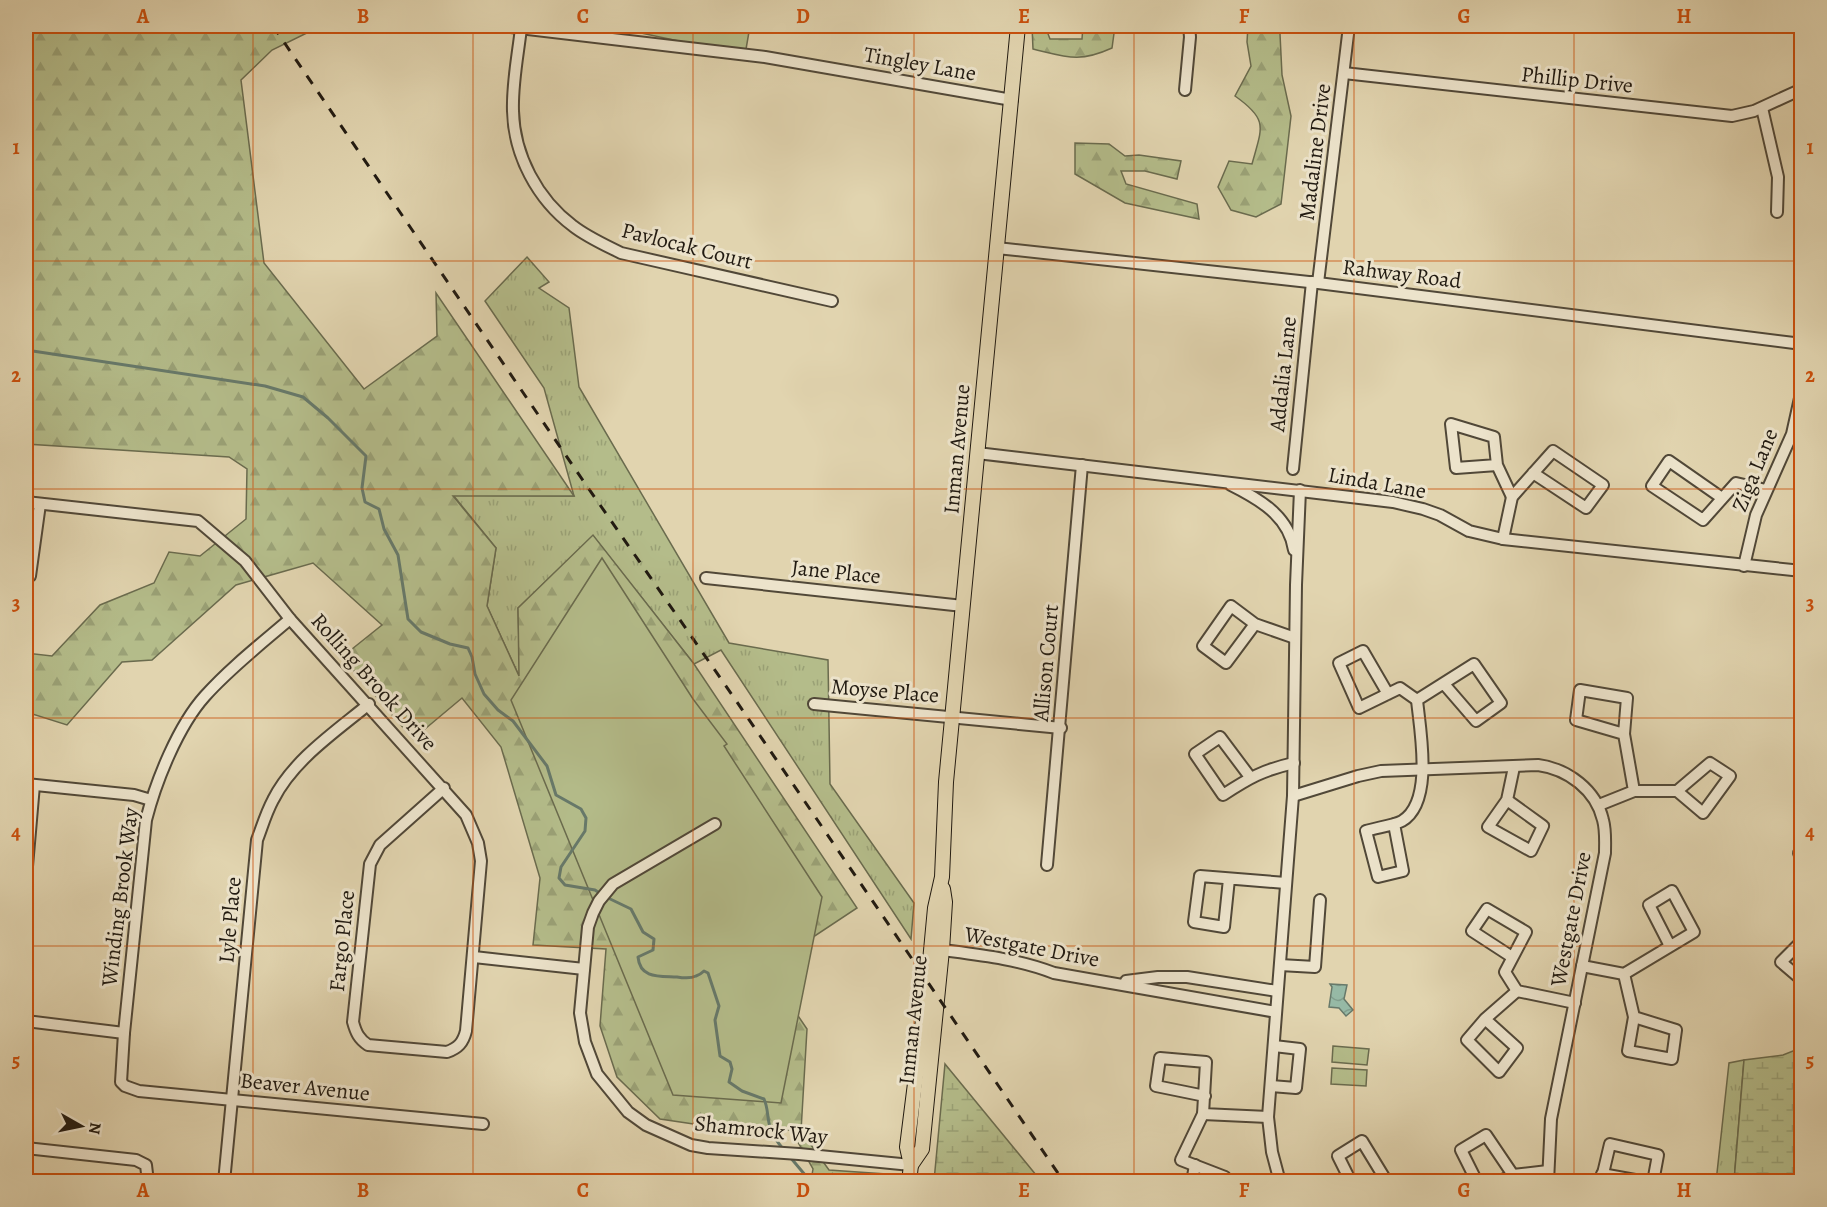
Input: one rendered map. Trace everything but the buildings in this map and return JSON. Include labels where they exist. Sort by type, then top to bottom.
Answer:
[{"type":"main road","name":"Inman Avenue","points":[[911,1165],[922,1149],[942,950],[945,902],[942,877],[946,782],[1018,26]]},
{"type":"main road","name":"Inman Avenue","points":[[909,1182],[911,1165],[907,1147],[935,908],[942,877]]},
{"type":"street","name":"Tingley Lane","points":[[501,26],[765,57],[1012,100]]},
{"type":"street","points":[[1185,90],[1189,26]]},
{"type":"street","name":"Madaline Drive","points":[[1315,283],[1349,26]]},
{"type":"street","name":"Pavlocak Court","points":[[521,28],[513,95],[516,136],[522,159],[532,180],[545,199],[572,225],[596,241],[621,253],[832,301]]},
{"type":"street","name":"Phillip Drive","points":[[1344,73],[1732,116],[1762,108],[1802,89]]},
{"type":"street","points":[[1762,108],[1778,177],[1777,212]]},
{"type":"street","name":"Rahway Road","points":[[997,248],[1315,283],[1802,344]]},
{"type":"street","name":"Addalia Lane","points":[[1293,468],[1315,283]]},
{"type":"street","name":"Ziga Lane","points":[[1744,566],[1756,515],[1792,434],[1802,389]]},
{"type":"street","points":[[1497,465],[1456,468],[1451,424],[1494,436],[1497,465],[1512,497]]},
{"type":"street","points":[[1503,539],[1512,497],[1533,473],[1553,451],[1603,485],[1586,508],[1533,473]]},
{"type":"street","name":"Linda Lane","points":[[977,453],[1393,502],[1440,515],[1469,531],[1503,539],[1802,572]]},
{"type":"street","points":[[1722,498],[1669,461],[1652,486],[1703,520],[1736,483],[1766,490]]},
{"type":"street","name":"Allison Court","points":[[1047,865],[1061,728],[1082,465]]},
{"type":"street","points":[[1223,481],[1257,497],[1281,520],[1293,546],[1296,585]]},
{"type":"street","points":[[1280,1182],[1272,1152],[1268,1117],[1293,796],[1296,585],[1300,490]]},
{"type":"street","name":"Rolling Brook Drive","points":[[26,502],[198,521],[245,561],[290,619],[369,704],[466,815],[478,843],[482,861],[466,1031],[463,1041],[456,1049],[447,1052]]},
{"type":"street","points":[[30,576],[40,504]]},
{"type":"street","name":"Jane Place","points":[[706,578],[963,606]]},
{"type":"street","points":[[1255,624],[1226,663],[1203,646],[1231,606],[1255,624],[1295,638]]},
{"type":"street","name":"Winding Brook Way","points":[[125,1086],[120,1076],[146,820],[151,800],[164,766],[182,730],[204,697],[290,619]]},
{"type":"street","points":[[1388,694],[1363,651],[1339,663],[1359,708],[1388,694],[1400,688],[1417,700],[1424,771],[1415,809],[1402,821],[1366,831],[1378,877],[1403,871],[1394,824]]},
{"type":"street","points":[[1417,700],[1474,664],[1501,703],[1476,722],[1444,684]]},
{"type":"street","points":[[1624,734],[1576,720],[1580,690],[1628,698],[1624,734],[1634,791]]},
{"type":"street","name":"Lyle Place","points":[[224,1182],[257,840],[273,799],[291,774],[312,752],[369,704]]},
{"type":"street","name":"Moyse Place","points":[[814,704],[1061,728]]},
{"type":"street","points":[[1250,777],[1220,737],[1195,754],[1223,795],[1268,768],[1294,763]]},
{"type":"street","points":[[1599,805],[1634,791],[1677,791],[1710,763],[1730,776],[1702,813],[1677,791]]},
{"type":"street","name":"Westgate Drive","points":[[1293,796],[1381,771],[1538,765],[1563,772],[1581,783],[1599,805],[1605,834],[1605,853],[1551,1119],[1548,1176]]},
{"type":"street","points":[[1507,800],[1543,826],[1531,851],[1488,827],[1507,800],[1514,767]]},
{"type":"street","points":[[26,878],[30,784],[134,795],[151,800]]},
{"type":"street","name":"Fargo Place","points":[[444,788],[380,845],[369,864],[353,1022],[360,1040],[368,1045],[447,1052]]},
{"type":"street","name":"Shamrock Way","points":[[715,824],[613,884],[599,901],[588,927],[580,1013],[585,1042],[597,1074],[628,1112],[646,1125],[692,1144],[708,1148],[911,1165]]},
{"type":"street","points":[[1802,849],[1799,853],[1802,854]]},
{"type":"street","points":[[1229,879],[1224,927],[1194,922],[1200,876],[1286,883]]},
{"type":"street","points":[[1582,966],[1624,974],[1694,932],[1672,891],[1649,905],[1670,946]]},
{"type":"street","points":[[1280,965],[1314,967],[1320,900]]},
{"type":"street","points":[[1512,957],[1472,932],[1487,909],[1526,932],[1505,972],[1517,991],[1575,1003]]},
{"type":"street","points":[[1802,941],[1781,962],[1802,980]]},
{"type":"street","name":"Westgate Drive","points":[[942,950],[1007,959],[1031,964],[1054,973],[1276,1012]]},
{"type":"street","points":[[474,957],[584,969]]},
{"type":"street","points":[[1624,974],[1634,1017],[1629,1051],[1672,1059],[1676,1030],[1634,1017]]},
{"type":"street","name":"Westgate Drive","points":[[1115,982],[1158,977],[1187,977],[1277,991]]},
{"type":"street","points":[[1485,1019],[1517,1048],[1499,1072],[1467,1040],[1485,1019],[1517,991]]},
{"type":"street","points":[[26,1021],[124,1033]]},
{"type":"street","points":[[1270,1086],[1296,1088],[1300,1049],[1274,1046]]},
{"type":"street","points":[[1205,1096],[1156,1086],[1160,1058],[1206,1062],[1205,1096],[1203,1114],[1181,1160],[1225,1177],[1223,1182]]},
{"type":"street","name":"Beaver Avenue","points":[[125,1086],[139,1091],[483,1124]]},
{"type":"street","points":[[1203,1114],[1268,1117]]},
{"type":"street","points":[[1477,1182],[1461,1150],[1486,1135],[1513,1175]]},
{"type":"street","points":[[1351,1182],[1338,1156],[1362,1141],[1387,1182]]},
{"type":"street","points":[[1646,1182],[1602,1178],[1610,1144],[1658,1155],[1653,1182]]},
{"type":"street","points":[[26,1148],[136,1160],[146,1165],[148,1182]]},
{"type":"street","points":[[1192,1182],[1195,1165]]},
{"type":"street","points":[[1498,1182],[1513,1175],[1548,1176]]},
{"type":"green space","points":[[26,26],[321,26],[272,50],[241,80],[264,263],[364,389],[437,336],[436,293],[574,496],[453,496],[496,548],[487,606],[519,676],[518,608],[593,535],[694,664],[857,908],[804,943],[786,998],[807,1029],[801,1131],[829,1170],[886,1174],[886,1181],[811,1181],[813,1169],[791,1130],[707,1126],[660,1119],[617,1077],[600,1026],[606,949],[533,945],[540,878],[501,747],[462,698],[413,739],[342,657],[382,625],[313,563],[236,585],[152,660],[122,662],[67,725],[26,712],[26,653],[52,656],[100,605],[154,583],[169,552],[200,556],[246,519],[247,469],[229,457],[26,444]]},
{"type":"green space","points":[[617,26],[750,26],[745,55],[617,28]]},
{"type":"green space","points":[[1032,26],[1045,26],[1050,39],[1082,39],[1083,26],[1115,26],[1112,48],[1091,56],[1073,57],[1033,49]]},
{"type":"green space","points":[[1248,26],[1288,26],[1280,34],[1282,75],[1291,116],[1281,204],[1256,217],[1231,210],[1218,187],[1229,161],[1252,164],[1260,133],[1258,118],[1246,104],[1235,96],[1251,66],[1247,42]]},
{"type":"green space","points":[[1075,143],[1109,144],[1125,156],[1139,155],[1181,161],[1177,179],[1145,171],[1121,171],[1126,184],[1197,204],[1199,219],[1125,203],[1075,174]]},
{"type":"green space","points":[[527,257],[549,282],[539,288],[569,308],[579,387],[729,643],[828,660],[830,784],[914,903],[911,939],[721,650],[694,664],[593,536],[518,608],[520,678],[487,606],[496,548],[453,495],[574,496],[544,388],[485,301]]},
{"type":"green space","points":[[602,558],[693,699],[727,744],[724,746],[822,897],[781,1103],[673,1095],[511,700]]},
{"type":"green space","points":[[1333,1046],[1369,1049],[1367,1065],[1332,1062]]},
{"type":"green space","points":[[1798,1049],[1802,1080],[1802,1165],[1795,1181],[1734,1181],[1744,1060],[1783,1055]]},
{"type":"green space","points":[[1744,1060],[1734,1181],[1716,1182],[1729,1063]]},
{"type":"green space","points":[[945,1064],[1041,1181],[934,1181]]},
{"type":"green space","points":[[1332,1068],[1367,1070],[1366,1086],[1331,1084]]},
{"type":"water","points":[[1330,984],[1347,985],[1344,999],[1353,1010],[1346,1016],[1339,1008],[1329,1007],[1332,987]]},
{"type":"waterway","points":[[26,350],[265,386],[303,397],[328,418],[366,456],[362,488],[365,502],[379,509],[384,529],[398,555],[408,619],[421,632],[450,644],[468,648],[475,674],[484,694],[498,710],[513,721],[547,766],[556,795],[581,809],[586,818],[585,831],[561,867],[559,878],[565,885],[595,890],[601,894]]},
{"type":"waterway","points":[[606,897],[631,909],[643,932],[654,939],[653,950],[638,957],[647,973],[686,978],[697,976],[704,971],[708,973],[719,1006],[715,1020],[720,1056],[730,1062],[732,1069],[729,1082],[742,1091],[764,1099],[771,1131],[784,1150]]},
{"type":"waterway","points":[[790,1157],[811,1182]]},
{"type":"railway","points":[[273,26],[1064,1182]]}]
